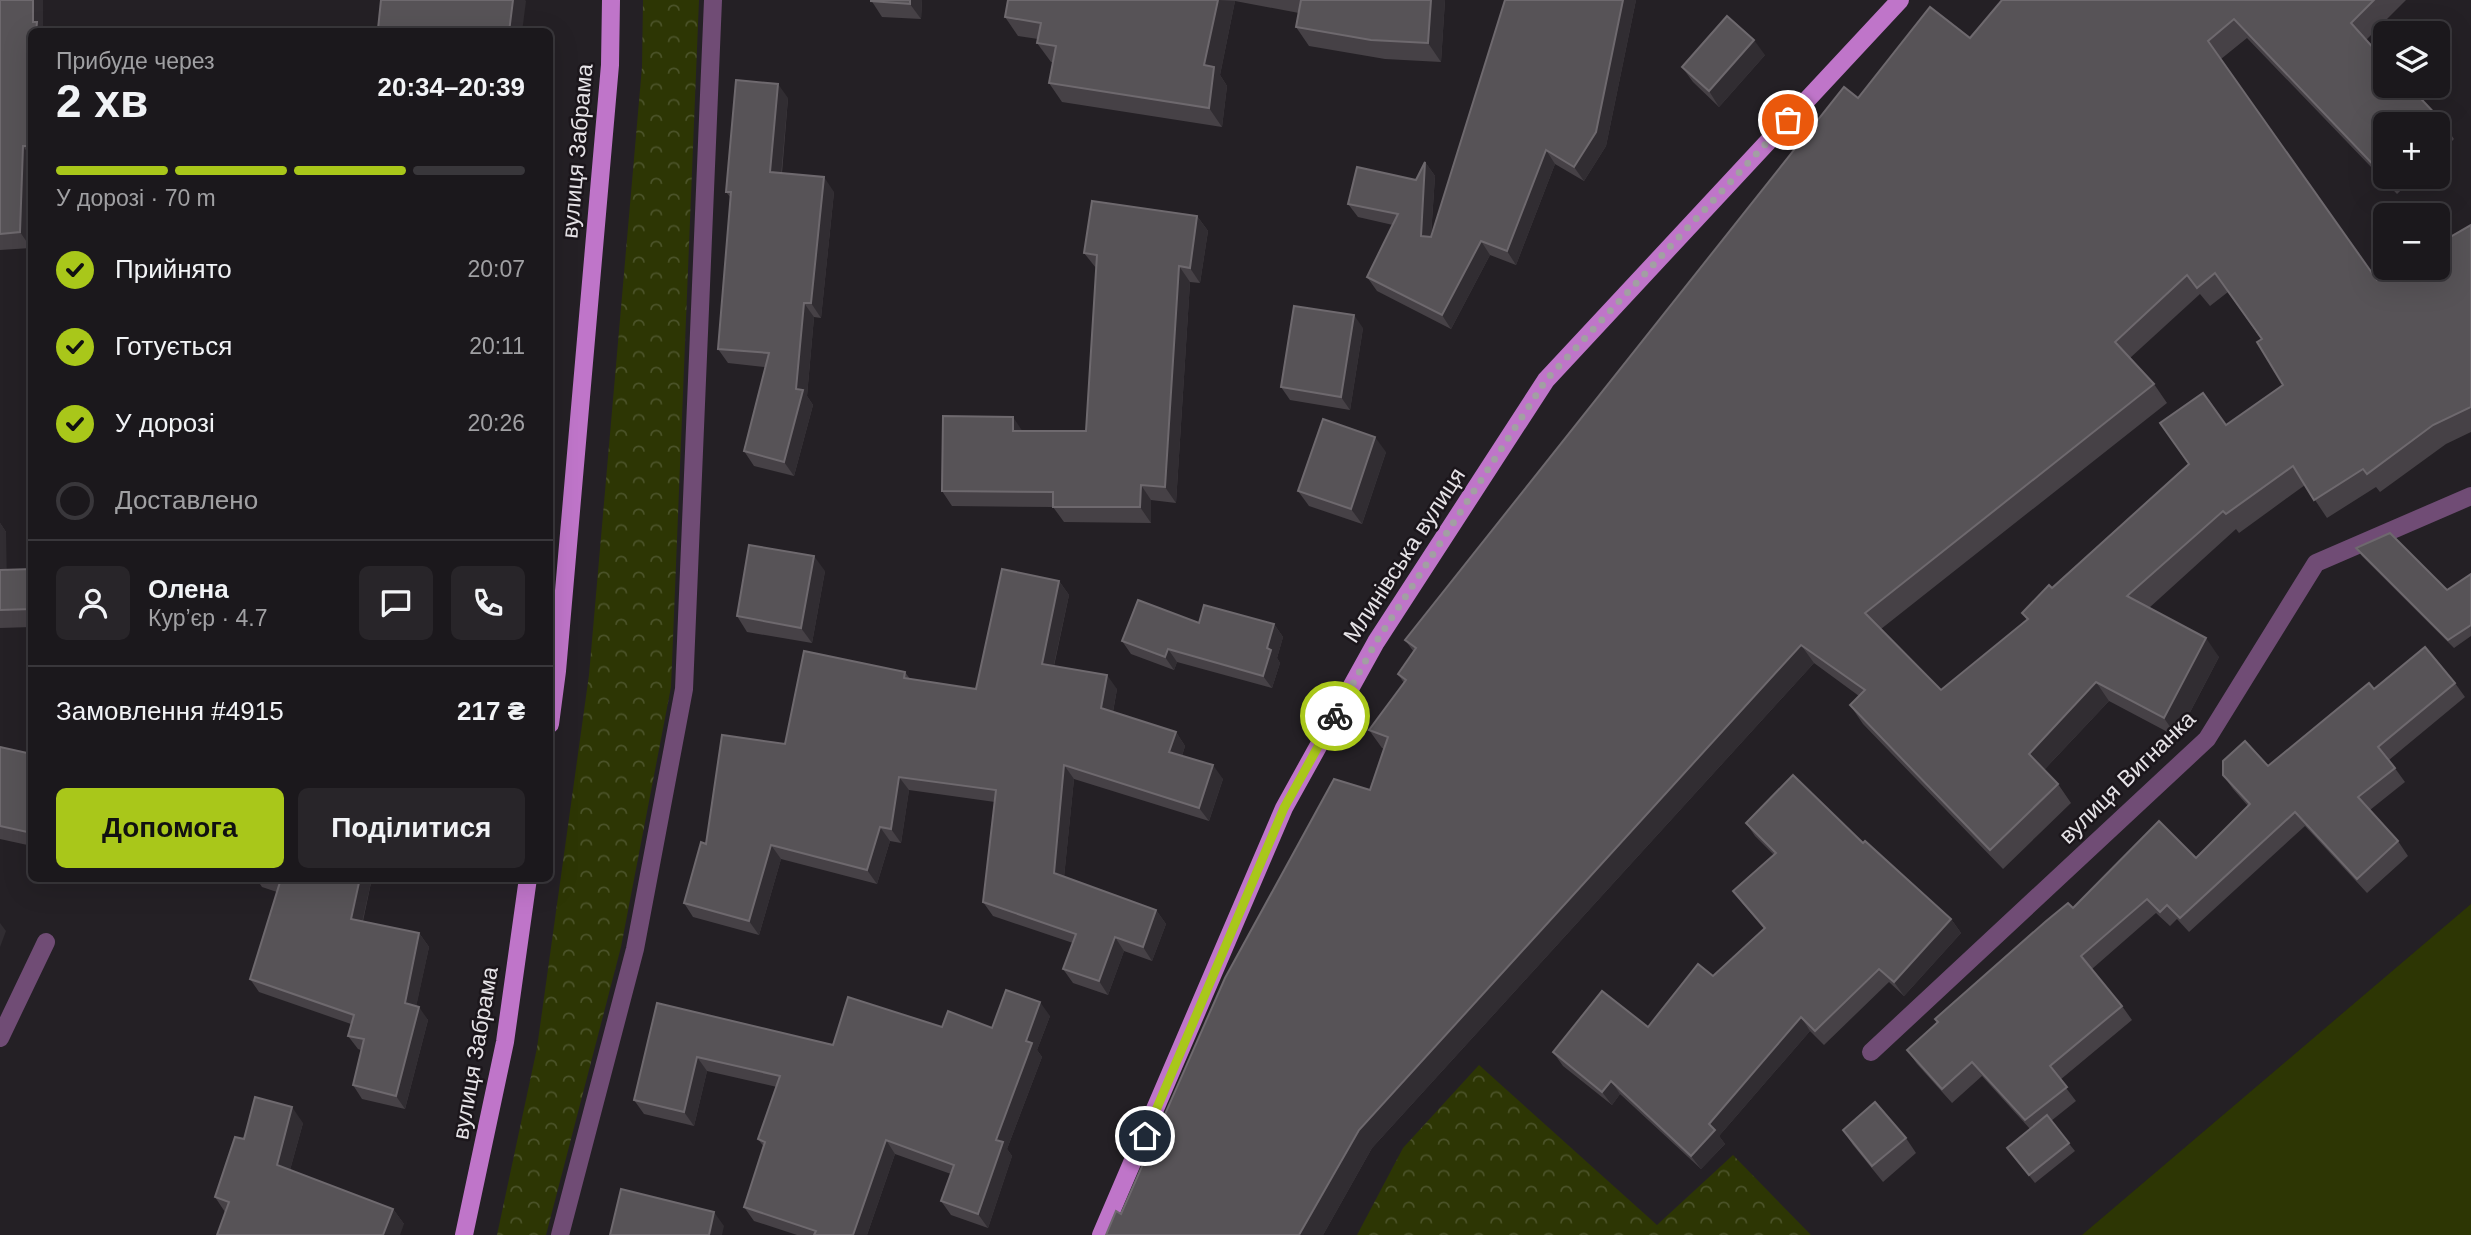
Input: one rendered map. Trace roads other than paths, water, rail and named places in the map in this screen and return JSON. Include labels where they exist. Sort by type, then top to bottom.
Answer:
[{"type":"main road","name":"вулиця Забрама","points":[[553,701],[609,79],[611,0]]},
{"type":"main road","name":"Млинівська вулиця","points":[[1101,1235],[1284,808],[1376,642],[1546,380],[1900,0]]},
{"type":"main road","name":"вулиця Забрама","points":[[464,1235],[505,1042],[527,882]]},
{"type":"street","points":[[560,1235],[635,950],[684,689],[713,0]]},
{"type":"street","name":"вулиця Вигнанка","points":[[1871,1052],[2207,739],[2316,563],[2471,496]]},
{"type":"street","points":[[0,1038],[46,942]]}]
